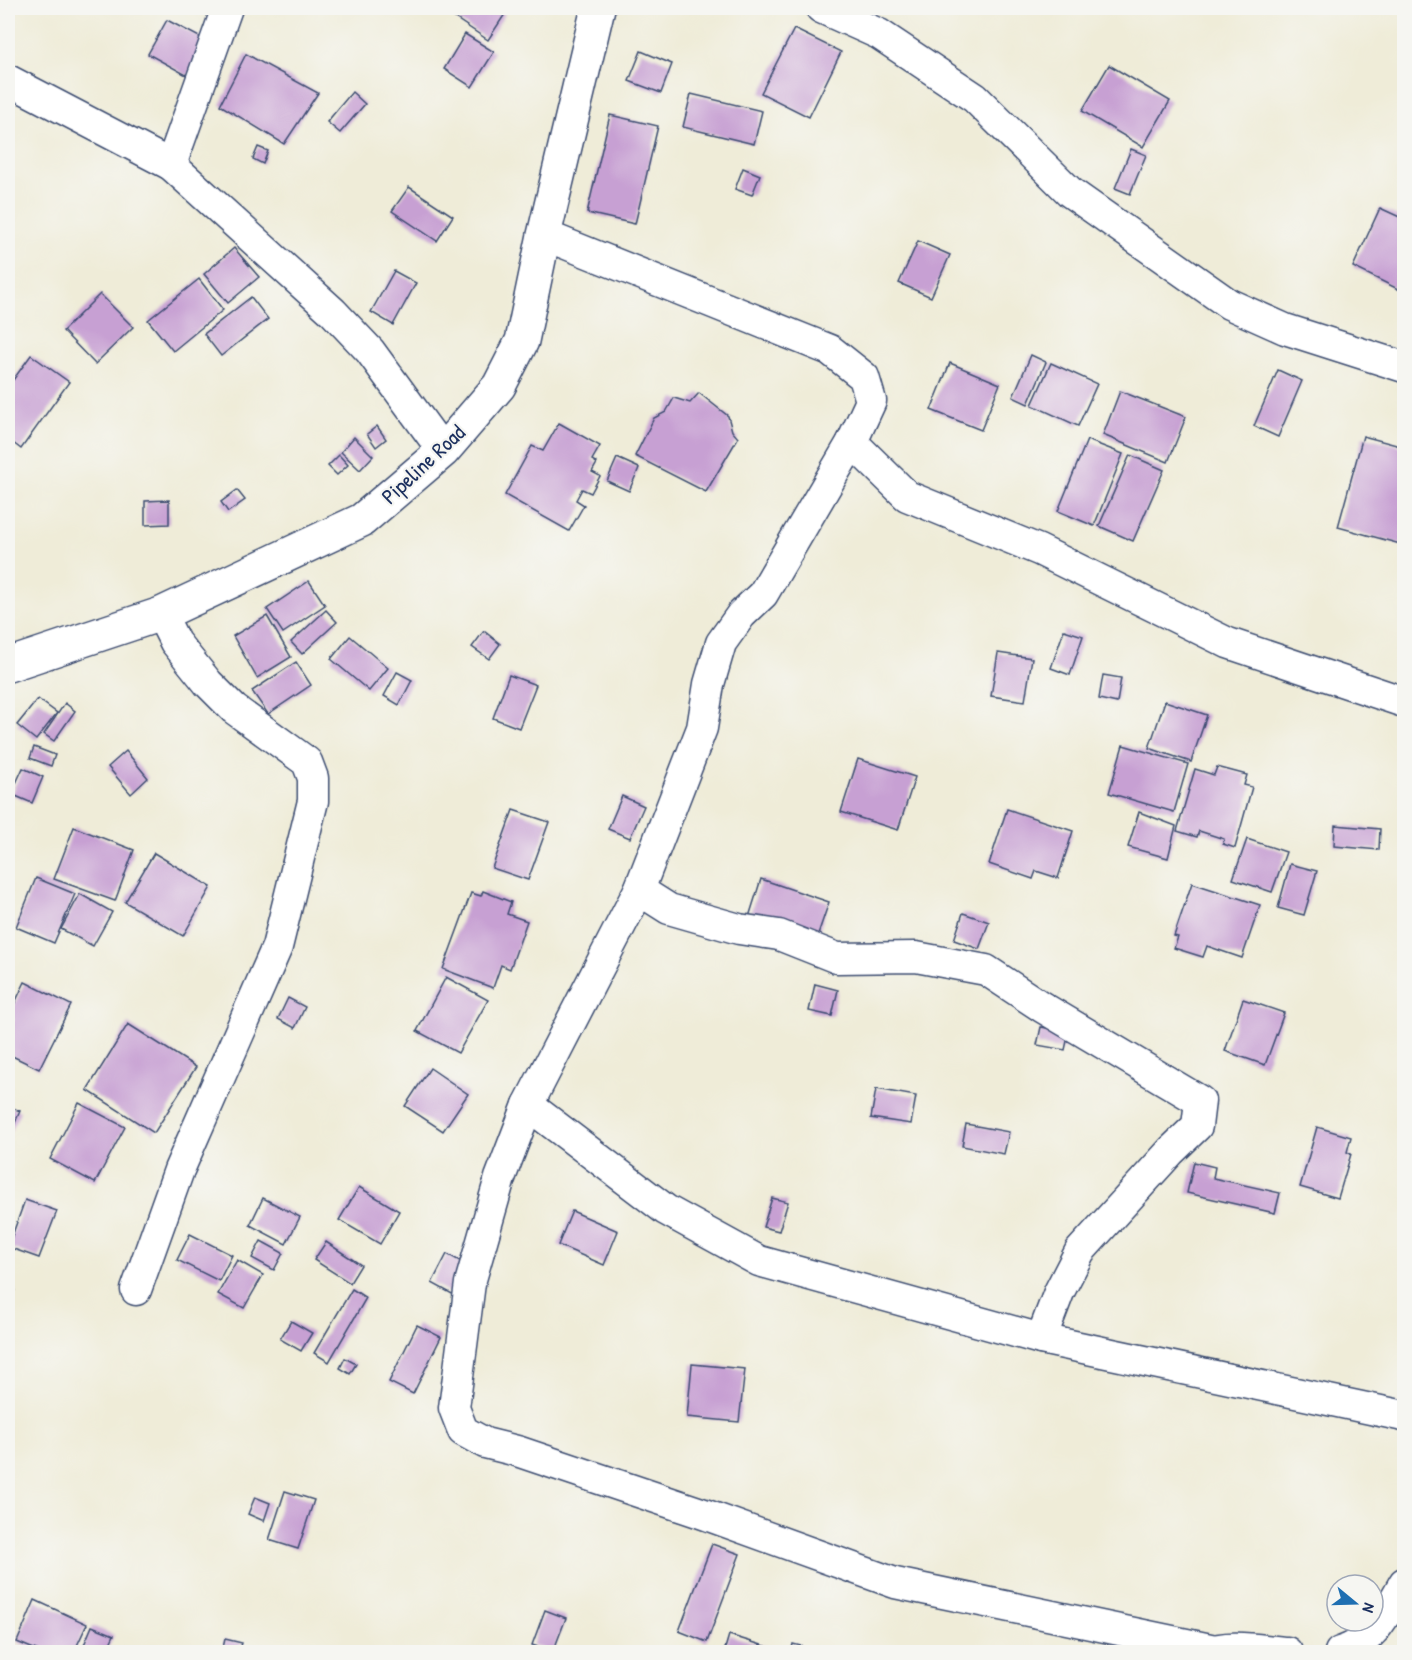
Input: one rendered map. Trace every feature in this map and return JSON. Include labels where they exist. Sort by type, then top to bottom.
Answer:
[{"type":"street","points":[[171,165],[226,8]]},
{"type":"street","name":"Pipeline Road","points":[[8,665],[161,614],[362,520],[442,451],[499,386],[522,341],[544,234],[598,8]]},
{"type":"street","points":[[821,8],[879,34],[975,98],[1070,192],[1229,304],[1285,329],[1404,367]]},
{"type":"street","points":[[8,80],[171,165],[333,312],[370,351],[442,451]]},
{"type":"street","points":[[544,234],[830,350],[864,377],[871,401],[852,442],[763,594],[741,615],[721,643],[709,684],[702,728],[639,890],[528,1104],[500,1178],[470,1283],[454,1408],[463,1431],[485,1443],[517,1451],[701,1513],[895,1583],[1213,1651],[1287,1653]]},
{"type":"street","points":[[852,442],[907,496],[1039,550],[1228,644],[1404,702]]},
{"type":"street","points":[[136,1290],[179,1170],[277,947],[313,801],[313,777],[307,762],[234,709],[208,683],[175,642],[161,614]]},
{"type":"street","points":[[639,890],[669,909],[739,928],[779,935],[837,958],[916,957],[986,970],[1042,1007],[1200,1101],[1197,1126],[1171,1151],[1080,1251],[1059,1292],[1041,1339]]},
{"type":"street","points":[[528,1104],[666,1210],[759,1261],[1041,1339],[1404,1416]]},
{"type":"street","points":[[1340,1653],[1352,1649],[1372,1634],[1404,1583]]},
{"type":"building","points":[[440,8],[496,8],[505,14],[488,40]]},
{"type":"building","points":[[167,20],[207,41],[188,76],[148,54]]},
{"type":"building","points":[[794,29],[841,52],[809,117],[761,93]]},
{"type":"building","points":[[465,34],[494,52],[472,87],[444,69]]},
{"type":"building","points":[[641,51],[672,64],[661,93],[629,81]]},
{"type":"building","points":[[246,54],[318,93],[284,144],[220,105]]},
{"type":"building","points":[[1109,65],[1170,101],[1143,147],[1082,111]]},
{"type":"building","points":[[352,92],[365,104],[340,133],[327,122]]},
{"type":"building","points":[[691,94],[762,111],[754,144],[683,127]]},
{"type":"building","points":[[610,115],[658,126],[635,224],[587,213]]},
{"type":"building","points":[[258,147],[268,151],[263,164],[253,159]]},
{"type":"building","points":[[1131,149],[1146,155],[1130,194],[1115,188]]},
{"type":"building","points":[[743,168],[760,175],[752,195],[735,189]]},
{"type":"building","points":[[409,187],[453,216],[437,241],[392,211]]},
{"type":"building","points":[[1380,208],[1404,219],[1404,292],[1353,267]]},
{"type":"building","points":[[918,241],[950,255],[931,297],[899,283]]},
{"type":"building","points":[[234,248],[259,277],[228,303],[204,274]]},
{"type":"building","points":[[394,271],[416,283],[393,325],[371,312]]},
{"type":"building","points":[[199,279],[223,310],[173,351],[148,320]]},
{"type":"building","points":[[100,294],[133,327],[95,364],[63,331]]},
{"type":"building","points":[[251,297],[268,319],[221,356],[204,334]]},
{"type":"building","points":[[31,355],[69,382],[21,449],[8,439],[8,387]]},
{"type":"building","points":[[1031,355],[1046,362],[1028,404],[1013,397]]},
{"type":"building","points":[[950,363],[1000,384],[981,430],[931,410]]},
{"type":"building","points":[[1051,363],[1097,384],[1078,426],[1032,405]]},
{"type":"building","points":[[1278,370],[1302,381],[1278,437],[1254,426]]},
{"type":"building","points":[[1120,391],[1186,417],[1168,462],[1103,435]]},
{"type":"building","points":[[699,393],[728,416],[732,431],[738,438],[706,492],[635,456],[654,418],[666,412],[674,398],[690,403]]},
{"type":"building","points":[[559,423],[600,446],[592,460],[597,463],[592,472],[600,476],[591,493],[582,489],[576,500],[584,505],[569,531],[505,495],[532,446],[543,451]]},
{"type":"building","points":[[377,426],[386,439],[376,447],[367,434]]},
{"type":"building","points":[[1363,436],[1404,447],[1404,545],[1338,527]]},
{"type":"building","points":[[354,437],[373,456],[360,470],[341,452]]},
{"type":"building","points":[[1087,440],[1123,454],[1094,526],[1058,511]]},
{"type":"building","points":[[339,455],[348,465],[337,475],[328,466]]},
{"type":"building","points":[[1130,455],[1164,470],[1133,541],[1099,526]]},
{"type":"building","points":[[617,458],[639,468],[629,491],[607,481]]},
{"type":"building","points":[[237,490],[245,500],[228,512],[221,502]]},
{"type":"building","points":[[169,500],[169,524],[145,525],[145,501]]},
{"type":"building","points":[[309,581],[325,605],[283,633],[267,609]]},
{"type":"building","points":[[326,610],[337,622],[302,654],[291,642]]},
{"type":"building","points":[[267,616],[291,657],[257,678],[233,636]]},
{"type":"building","points":[[1064,630],[1083,636],[1070,675],[1051,668]]},
{"type":"building","points":[[484,631],[500,644],[489,659],[472,647]]},
{"type":"building","points":[[350,636],[388,668],[369,691],[331,659]]},
{"type":"building","points":[[998,653],[1032,658],[1025,701],[991,696]]},
{"type":"building","points":[[296,662],[311,685],[268,714],[252,691]]},
{"type":"building","points":[[397,672],[412,680],[399,705],[384,696]]},
{"type":"building","points":[[509,675],[536,685],[519,728],[493,718]]},
{"type":"building","points":[[1103,675],[1121,678],[1117,703],[1099,699]]},
{"type":"building","points":[[38,699],[57,713],[36,740],[17,725]]},
{"type":"building","points":[[1165,701],[1207,715],[1191,762],[1149,748]]},
{"type":"building","points":[[65,703],[75,711],[54,741],[44,734]]},
{"type":"building","points":[[1123,745],[1188,764],[1174,812],[1109,793]]},
{"type":"building","points":[[34,747],[55,755],[51,766],[30,758]]},
{"type":"building","points":[[126,751],[148,778],[131,794],[108,767]]},
{"type":"building","points":[[858,759],[915,777],[898,830],[841,812]]},
{"type":"building","points":[[1217,767],[1247,775],[1244,785],[1252,787],[1235,848],[1223,844],[1224,839],[1199,831],[1197,837],[1177,831],[1195,769],[1214,775]]},
{"type":"building","points":[[23,768],[43,777],[32,803],[11,794]]},
{"type":"building","points":[[622,796],[644,806],[630,838],[608,829]]},
{"type":"building","points":[[1007,809],[1073,831],[1058,878],[1036,871],[1033,879],[989,864]]},
{"type":"building","points":[[513,810],[549,822],[528,880],[492,868]]},
{"type":"building","points":[[1139,812],[1176,826],[1168,858],[1128,847]]},
{"type":"building","points":[[1335,825],[1380,829],[1379,850],[1334,846]]},
{"type":"building","points":[[74,827],[134,850],[115,901],[54,879]]},
{"type":"building","points":[[1247,839],[1286,852],[1272,892],[1233,879]]},
{"type":"building","points":[[154,853],[211,887],[183,936],[125,902]]},
{"type":"building","points":[[1290,864],[1317,871],[1304,915],[1278,908]]},
{"type":"building","points":[[36,878],[75,894],[54,943],[16,927]]},
{"type":"building","points":[[761,879],[829,902],[816,940],[749,917]]},
{"type":"building","points":[[1192,883],[1260,905],[1242,958],[1207,946],[1203,957],[1174,948],[1178,937],[1174,936]]},
{"type":"building","points":[[483,891],[511,902],[507,914],[527,921],[510,969],[501,965],[493,988],[443,969],[471,893],[481,896]]},
{"type":"building","points":[[80,894],[112,912],[93,946],[61,929]]},
{"type":"building","points":[[963,913],[989,922],[979,949],[954,940]]},
{"type":"building","points":[[446,977],[488,1000],[458,1053],[417,1031]]},
{"type":"building","points":[[25,982],[71,1005],[39,1069],[8,1054],[8,1033],[14,1019],[10,1013]]},
{"type":"building","points":[[815,984],[838,990],[832,1016],[809,1011]]},
{"type":"building","points":[[288,998],[305,1007],[295,1028],[278,1019]]},
{"type":"building","points":[[1243,999],[1284,1013],[1265,1065],[1225,1051]]},
{"type":"building","points":[[128,1024],[196,1067],[154,1133],[87,1090]]},
{"type":"building","points":[[1041,1027],[1069,1032],[1065,1050],[1037,1045]]},
{"type":"building","points":[[430,1068],[468,1094],[443,1131],[405,1106]]},
{"type":"building","points":[[876,1089],[916,1096],[911,1124],[871,1118]]},
{"type":"building","points":[[79,1103],[125,1127],[95,1183],[50,1159]]},
{"type":"building","points":[[8,1106],[20,1111],[9,1137],[8,1136]]},
{"type":"building","points":[[966,1124],[1009,1132],[1004,1154],[962,1146]]},
{"type":"building","points":[[1317,1127],[1351,1137],[1347,1152],[1351,1154],[1338,1198],[1300,1187]]},
{"type":"building","points":[[1194,1162],[1215,1167],[1213,1178],[1280,1193],[1275,1213],[1187,1193]]},
{"type":"building","points":[[359,1187],[399,1211],[380,1244],[339,1220]]},
{"type":"building","points":[[263,1198],[300,1217],[286,1244],[250,1225]]},
{"type":"building","points":[[772,1198],[788,1202],[779,1231],[763,1227]]},
{"type":"building","points":[[25,1200],[57,1211],[39,1258],[8,1247]]},
{"type":"building","points":[[572,1211],[618,1231],[604,1265],[558,1245]]},
{"type":"building","points":[[190,1234],[232,1255],[219,1281],[177,1260]]},
{"type":"building","points":[[261,1241],[283,1253],[274,1270],[252,1258]]},
{"type":"building","points":[[326,1242],[361,1265],[350,1283],[314,1260]]},
{"type":"building","points":[[447,1254],[469,1266],[454,1295],[432,1283]]},
{"type":"building","points":[[237,1260],[263,1275],[244,1308],[218,1294]]},
{"type":"building","points":[[8,1286],[15,1289],[10,1305],[8,1304]]},
{"type":"building","points":[[352,1289],[366,1298],[329,1362],[314,1353]]},
{"type":"building","points":[[291,1321],[312,1333],[301,1351],[280,1339]]},
{"type":"building","points":[[417,1325],[441,1337],[413,1394],[389,1382]]},
{"type":"building","points":[[345,1358],[356,1364],[350,1374],[340,1368]]},
{"type":"building","points":[[692,1364],[745,1369],[739,1422],[687,1417]]},
{"type":"building","points":[[285,1491],[314,1500],[298,1549],[269,1540]]},
{"type":"building","points":[[255,1497],[270,1503],[264,1521],[248,1514]]},
{"type":"building","points":[[712,1544],[740,1554],[707,1642],[679,1631]]},
{"type":"building","points":[[35,1600],[87,1624],[74,1652],[41,1652],[17,1642]]},
{"type":"building","points":[[545,1610],[566,1618],[553,1652],[532,1645]]},
{"type":"building","points":[[92,1626],[114,1635],[106,1652],[81,1652]]},
{"type":"building","points":[[729,1635],[778,1650],[778,1652],[724,1652]]},
{"type":"building","points":[[225,1639],[242,1643],[239,1652],[222,1652]]},
{"type":"building","points":[[793,1644],[824,1652],[791,1652]]}]
